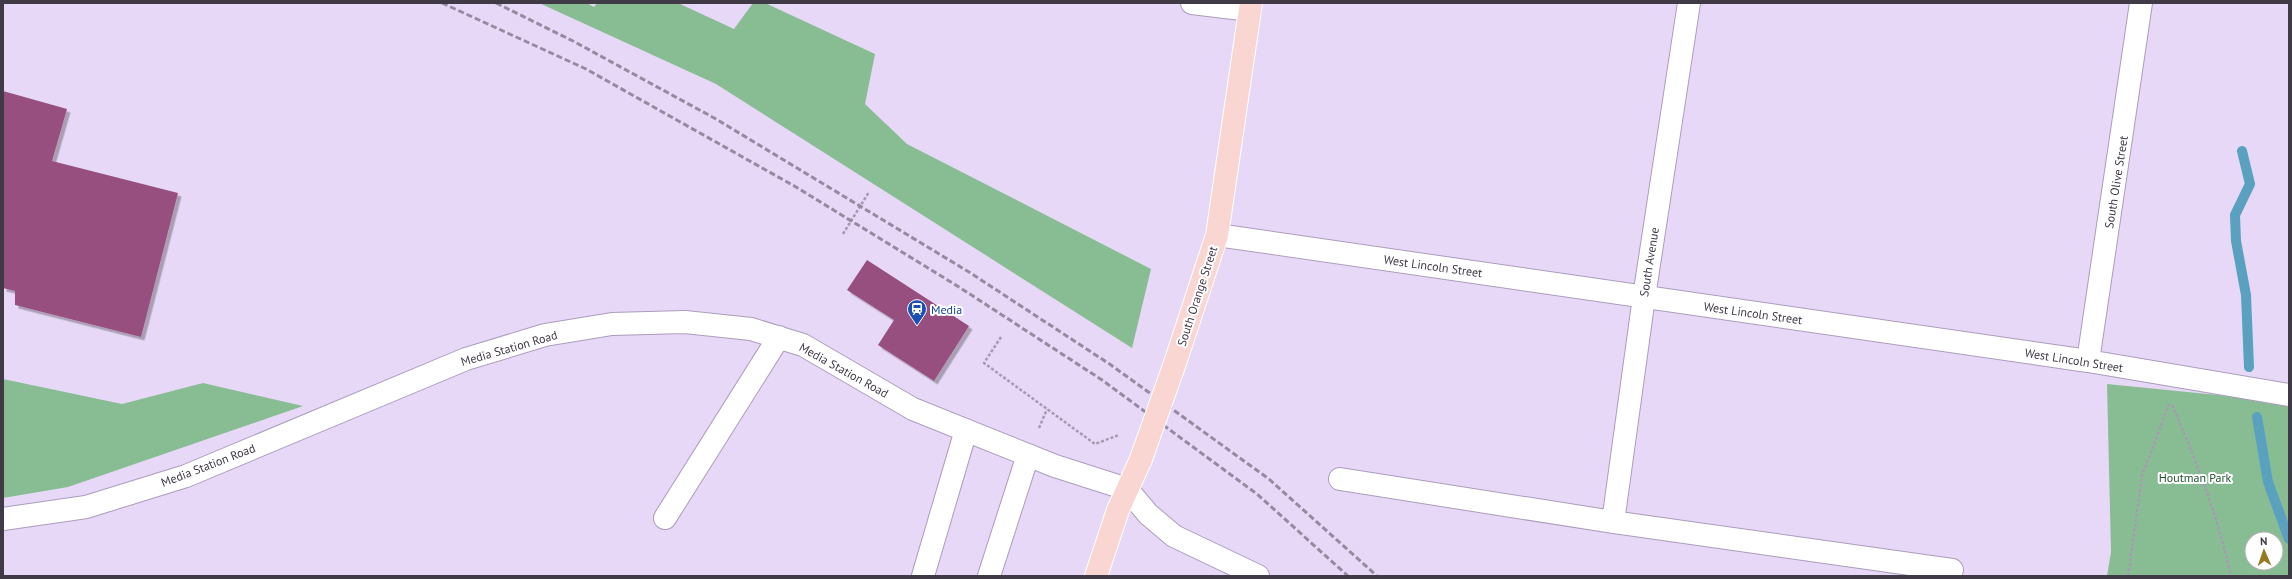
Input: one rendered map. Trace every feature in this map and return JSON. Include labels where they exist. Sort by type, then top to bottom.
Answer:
[{"type":"main road","name":"South Orange Street","points":[[1096,576],[1127,489],[1141,459],[1175,363],[1217,235],[1251,7]]},
{"type":"street","points":[[1192,3],[1251,7]]},
{"type":"street","name":"South Avenue","points":[[1613,522],[1644,297],[1689,3]]},
{"type":"street","name":"South Olive Street","points":[[2088,362],[2141,3]]},
{"type":"street","name":"West Lincoln Street","points":[[1217,235],[2088,362],[2289,395]]},
{"type":"street","name":"Media Station Road","points":[[3,519],[86,507],[186,476],[466,359],[545,335],[612,324],[685,322],[751,329],[804,345],[914,409],[1028,455],[1127,489]]},
{"type":"street","points":[[665,518],[779,338]]},
{"type":"street","points":[[923,576],[966,430]]},
{"type":"street","points":[[989,576],[1028,455]]},
{"type":"street","points":[[1340,479],[1613,522],[1952,570]]},
{"type":"street","points":[[1127,489],[1148,514],[1174,536],[1258,576]]},
{"type":"path","points":[[843,234],[869,192]]},
{"type":"path","points":[[1001,337],[984,363],[1095,444],[1121,435]]},
{"type":"path","points":[[2128,576],[2142,476],[2170,400],[2193,453],[2226,553],[2232,576]]},
{"type":"green space","points":[[539,3],[587,3],[594,7],[597,3],[678,3],[734,29],[753,3],[765,3],[875,54],[865,104],[907,144],[1151,269],[1132,348],[716,84]]},
{"type":"green space","points":[[3,379],[122,404],[203,383],[303,406],[68,487],[3,498]]},
{"type":"green space","name":"Houtman Park","points":[[2107,384],[2289,402],[2289,576],[2107,576],[2111,552]]},
{"type":"building","points":[[3,91],[67,109],[52,161],[178,193],[141,337],[15,305],[15,291],[3,288]]},
{"type":"building","points":[[867,260],[969,326],[934,381],[878,345],[894,320],[847,290]]},
{"type":"waterway","points":[[2242,151],[2250,184],[2235,215],[2236,241],[2246,295],[2249,367]]},
{"type":"waterway","points":[[2257,417],[2268,482],[2289,539]]},
{"type":"railway","points":[[442,3],[586,69],[796,187],[959,287],[1102,380],[1257,494],[1348,576]]},
{"type":"railway","points":[[496,3],[573,41],[716,119],[969,272],[1111,365],[1269,479],[1377,576]]},
{"type":"place","name":"Media","points":[[917,326]]}]
